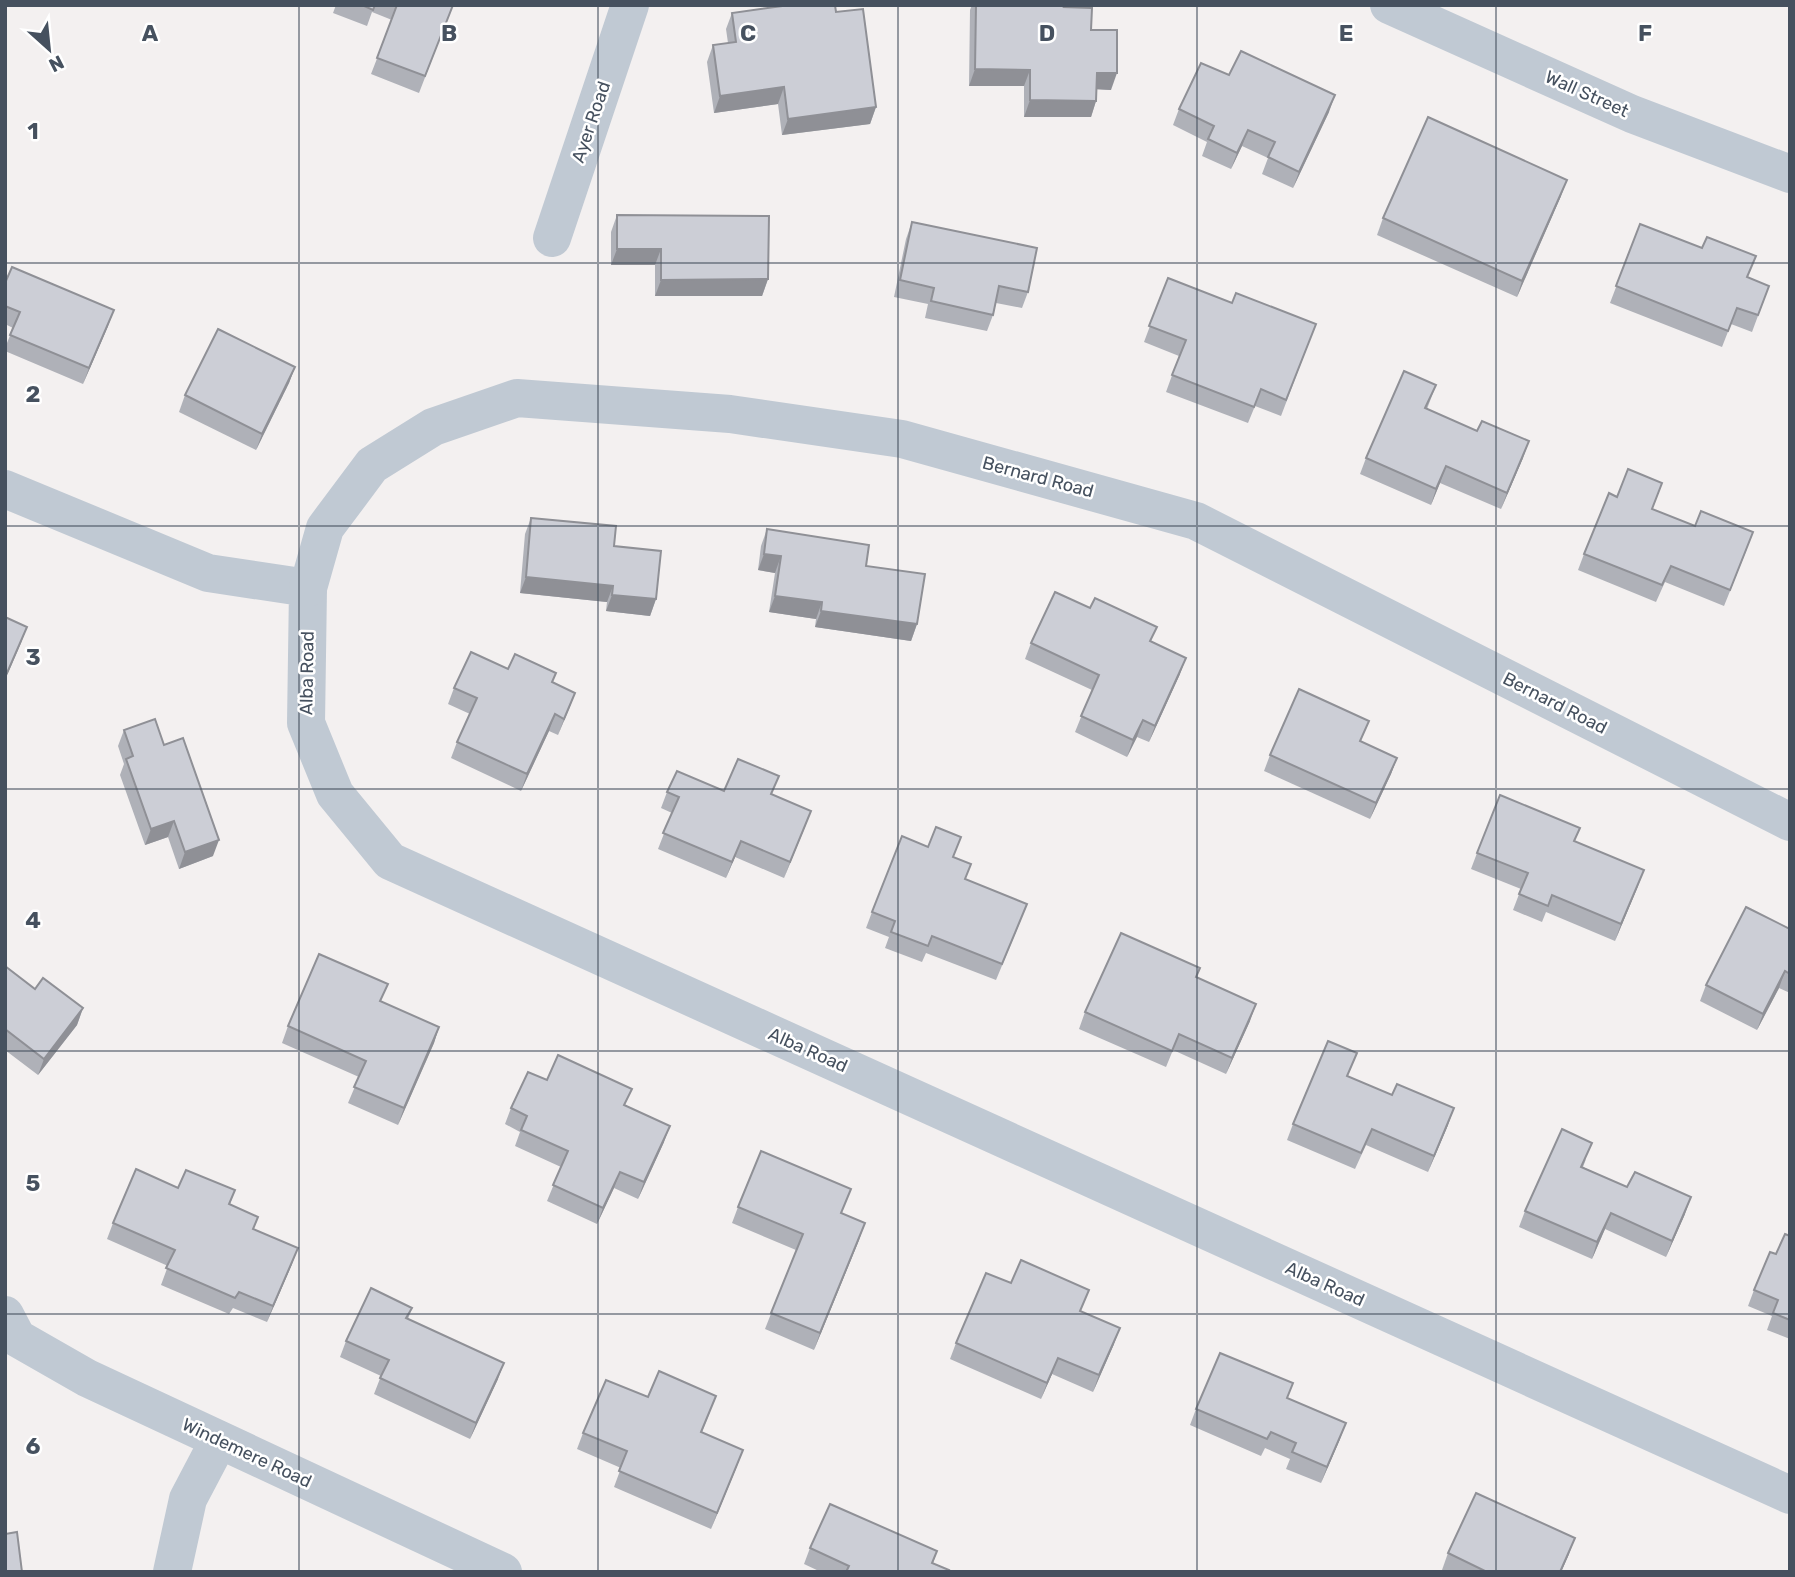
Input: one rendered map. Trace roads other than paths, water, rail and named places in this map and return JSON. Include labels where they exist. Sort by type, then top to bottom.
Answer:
[{"type":"street","name":"Ayer Road","points":[[552,238],[630,5]]},
{"type":"street","name":"Wall Street","points":[[1389,5],[1632,114],[1790,174]]},
{"type":"street","name":"Bernard Road","points":[[308,588],[325,528],[372,465],[433,428],[517,398],[730,414],[889,437],[1196,521],[1790,822]]},
{"type":"street","points":[[5,489],[208,573],[308,588]]},
{"type":"street","name":"Alba Road","points":[[308,588],[306,723],[335,794],[390,861],[1790,1494]]},
{"type":"street","name":"Windemere Road","points":[[5,1315],[17,1338],[87,1378],[503,1572]]},
{"type":"street","points":[[172,1572],[188,1499],[219,1440]]}]
